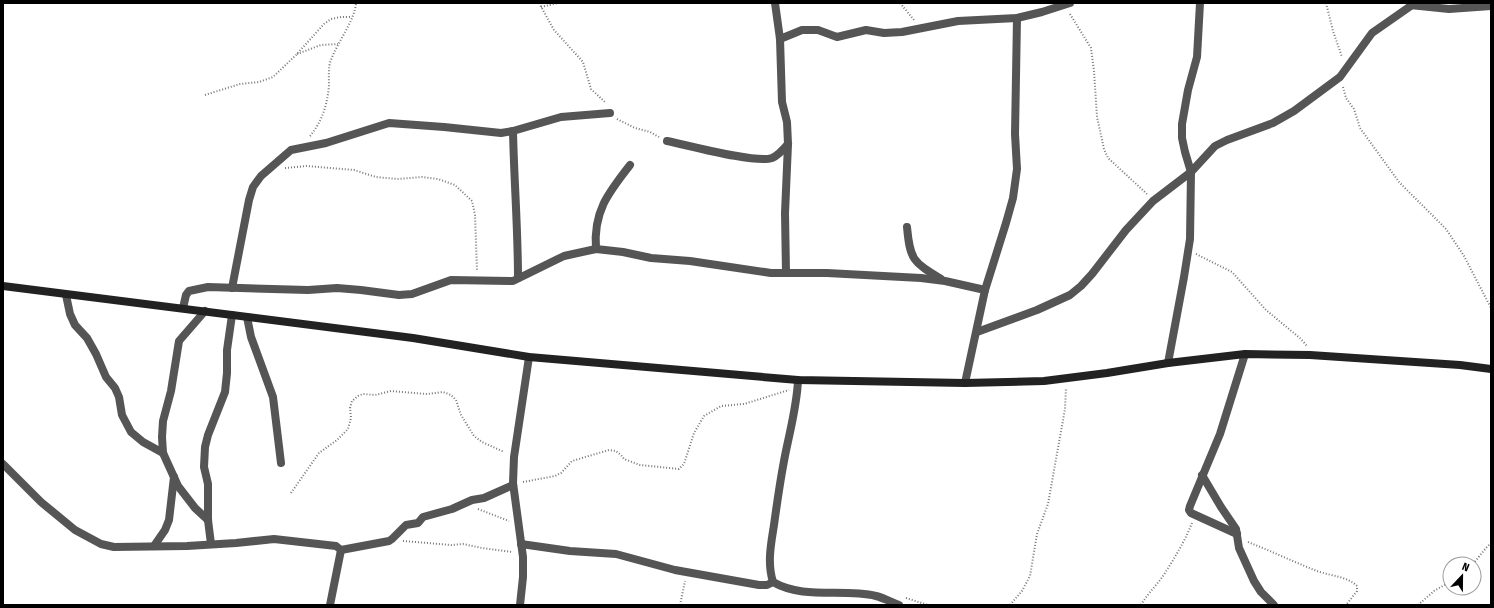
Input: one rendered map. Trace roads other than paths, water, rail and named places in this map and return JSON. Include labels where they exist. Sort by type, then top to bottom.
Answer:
[{"type":"street","points":[[775,3],[780,39],[782,102],[787,122],[788,144],[785,213],[786,273]]},
{"type":"street","points":[[1168,362],[1190,239],[1191,172],[1183,145],[1182,124],[1188,90],[1197,57],[1200,3]]},
{"type":"street","points":[[780,39],[802,30],[818,30],[837,37],[866,30],[878,33],[920,30],[958,21],[1017,18],[1068,4]]},
{"type":"street","points":[[977,332],[1037,310],[1070,295],[1092,274],[1126,230],[1153,201],[1191,172],[1216,146],[1226,140],[1273,123],[1294,111],[1340,77],[1372,33],[1411,4],[1449,9],[1491,6]]},
{"type":"street","points":[[965,383],[985,290],[1013,198],[1017,169],[1017,18]]},
{"type":"street","points":[[232,288],[249,200],[254,187],[262,176],[291,150],[326,143],[389,123],[501,133],[561,117],[610,113]]},
{"type":"street","points":[[512,131],[518,238],[518,278]]},
{"type":"street","points":[[667,141],[746,158],[764,160],[773,158],[780,154],[788,144]]},
{"type":"street","points":[[596,249],[596,224],[604,202],[612,188],[630,165]]},
{"type":"street","points":[[907,227],[910,252],[914,258],[928,271],[945,281]]},
{"type":"street","points":[[183,308],[186,295],[190,290],[208,287],[308,290],[337,288],[399,295],[412,294],[451,280],[508,281],[518,278],[546,263],[564,256],[596,249],[623,252],[651,258],[690,261],[771,273],[827,273],[890,276],[945,281],[985,290]]},
{"type":"street","points":[[3,286],[413,338],[529,357],[798,384],[965,383],[1066,379],[1168,362],[1245,354],[1310,355],[1460,365],[1491,369]]},
{"type":"street","points":[[66,295],[70,314],[76,325],[87,338],[106,377],[115,388],[122,415],[131,432],[143,442],[163,453]]},
{"type":"street","points":[[205,311],[179,341],[171,391],[163,421],[162,437],[163,453],[178,486],[195,508],[208,520]]},
{"type":"street","points":[[211,544],[208,520],[208,484],[204,467],[205,447],[208,435],[225,392],[227,350],[232,315]]},
{"type":"street","points":[[247,317],[251,337],[273,397],[281,463]]},
{"type":"street","points":[[1237,536],[1195,515],[1189,510],[1220,434],[1245,354]]},
{"type":"street","points":[[520,605],[523,577],[513,484],[514,457],[529,357]]},
{"type":"street","points":[[798,384],[772,538],[769,564],[773,582],[781,587],[800,591],[876,596],[883,602],[899,605]]},
{"type":"street","points":[[3,464],[41,502],[75,530],[101,544],[114,547],[211,544],[274,539],[330,545],[338,547],[341,550],[392,539],[406,526],[418,522],[427,516],[492,494],[513,484]]},
{"type":"street","points":[[1202,475],[1236,529],[1242,557],[1254,581],[1261,592],[1274,605]]},
{"type":"street","points":[[154,546],[165,530],[169,520],[174,476]]},
{"type":"street","points":[[521,548],[616,554],[686,572],[759,585],[767,585],[773,582]]},
{"type":"street","points":[[330,605],[341,550]]}]
